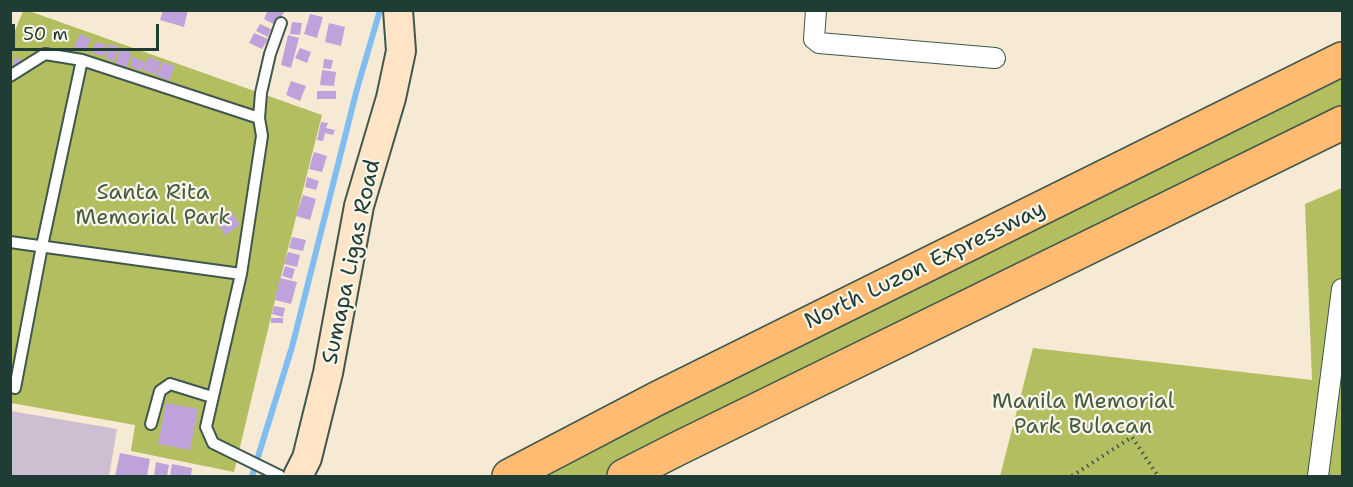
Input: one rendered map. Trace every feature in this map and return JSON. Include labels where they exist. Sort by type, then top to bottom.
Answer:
[{"type":"highway","name":"North Luzon Expressway","points":[[509,477],[656,399],[1342,58]]},
{"type":"highway","points":[[624,477],[719,428],[1342,123]]},
{"type":"main road","name":"Sumapa Ligas Road","points":[[285,476],[307,458],[328,373],[359,206],[391,98],[401,51],[398,10]]},
{"type":"street","points":[[816,10],[814,39],[819,43],[995,58]]},
{"type":"street","points":[[1318,477],[1342,290]]},
{"type":"lane","points":[[281,23],[263,83],[259,118],[262,136],[241,274],[206,427],[213,443],[242,459],[285,476]]},
{"type":"lane","points":[[10,76],[45,54],[82,60],[259,118]]},
{"type":"lane","points":[[15,388],[42,246],[82,60]]},
{"type":"lane","points":[[10,242],[241,274]]},
{"type":"lane","points":[[151,424],[160,391],[170,384],[212,397]]},
{"type":"path","points":[[1072,477],[1132,437],[1158,477]]},
{"type":"shaded area","points":[[11,411],[117,429],[109,476],[11,476]]},
{"type":"green space","name":"Santa Rita Memorial Park","points":[[23,11],[29,11],[322,115],[234,472],[131,451],[135,425],[11,403],[10,43]]},
{"type":"green space","points":[[1342,71],[1342,110],[797,376],[604,476],[548,476],[796,342]]},
{"type":"green space","name":"Manila Memorial Park Bulacan","points":[[1342,188],[1342,476],[1000,476],[1033,348],[1312,380],[1305,204]]},
{"type":"building","points":[[163,10],[188,10],[184,27],[160,20]]},
{"type":"building","points":[[268,10],[285,10],[277,26],[264,19]]},
{"type":"building","points":[[310,14],[323,17],[317,38],[304,34]]},
{"type":"building","points":[[292,22],[302,23],[300,35],[290,34]]},
{"type":"building","points":[[329,23],[345,27],[341,46],[325,42]]},
{"type":"building","points":[[260,24],[271,29],[268,37],[256,31]]},
{"type":"building","points":[[254,33],[268,39],[262,49],[249,43]]},
{"type":"building","points":[[80,34],[91,39],[85,52],[74,48]]},
{"type":"building","points":[[288,35],[299,38],[291,68],[281,65]]},
{"type":"building","points":[[95,42],[107,45],[104,56],[92,53]]},
{"type":"building","points":[[110,44],[119,47],[114,61],[105,58]]},
{"type":"building","points":[[300,48],[311,52],[307,63],[295,58]]},
{"type":"building","points":[[121,49],[132,53],[126,68],[115,64]]},
{"type":"building","points":[[133,57],[145,62],[141,71],[130,66]]},
{"type":"building","points":[[148,57],[161,62],[157,75],[143,70]]},
{"type":"building","points":[[20,58],[21,69],[15,70],[13,59]]},
{"type":"building","points":[[324,59],[333,60],[331,69],[323,68]]},
{"type":"building","points":[[163,62],[175,66],[169,81],[157,76]]},
{"type":"building","points":[[322,70],[336,72],[334,86],[320,85]]},
{"type":"building","points":[[291,81],[306,86],[300,101],[286,95]]},
{"type":"building","points":[[317,91],[336,91],[336,99],[317,99]]},
{"type":"building","points":[[321,122],[328,123],[326,128],[335,130],[333,135],[325,133],[323,141],[317,140]]},
{"type":"building","points":[[314,152],[327,156],[322,172],[309,169]]},
{"type":"building","points":[[307,177],[319,181],[316,190],[305,187]]},
{"type":"building","points":[[303,195],[316,199],[310,220],[296,216]]},
{"type":"building","points":[[231,211],[240,225],[225,235],[216,220]]},
{"type":"building","points":[[292,237],[306,240],[303,251],[289,248]]},
{"type":"building","points":[[288,252],[300,255],[297,267],[284,264]]},
{"type":"building","points":[[285,266],[295,269],[292,279],[282,276]]},
{"type":"building","points":[[280,278],[297,282],[291,304],[275,300]]},
{"type":"building","points":[[274,306],[285,308],[283,317],[272,314]]},
{"type":"building","points":[[271,318],[283,318],[283,323],[271,323]]},
{"type":"building","points":[[166,403],[198,409],[190,450],[158,444]]},
{"type":"building","points":[[120,453],[150,459],[147,476],[115,476]]},
{"type":"building","points":[[156,462],[169,465],[167,476],[154,476]]},
{"type":"building","points":[[172,464],[192,468],[191,476],[170,476]]},
{"type":"waterway","points":[[252,476],[292,347],[357,89],[380,10]]}]
